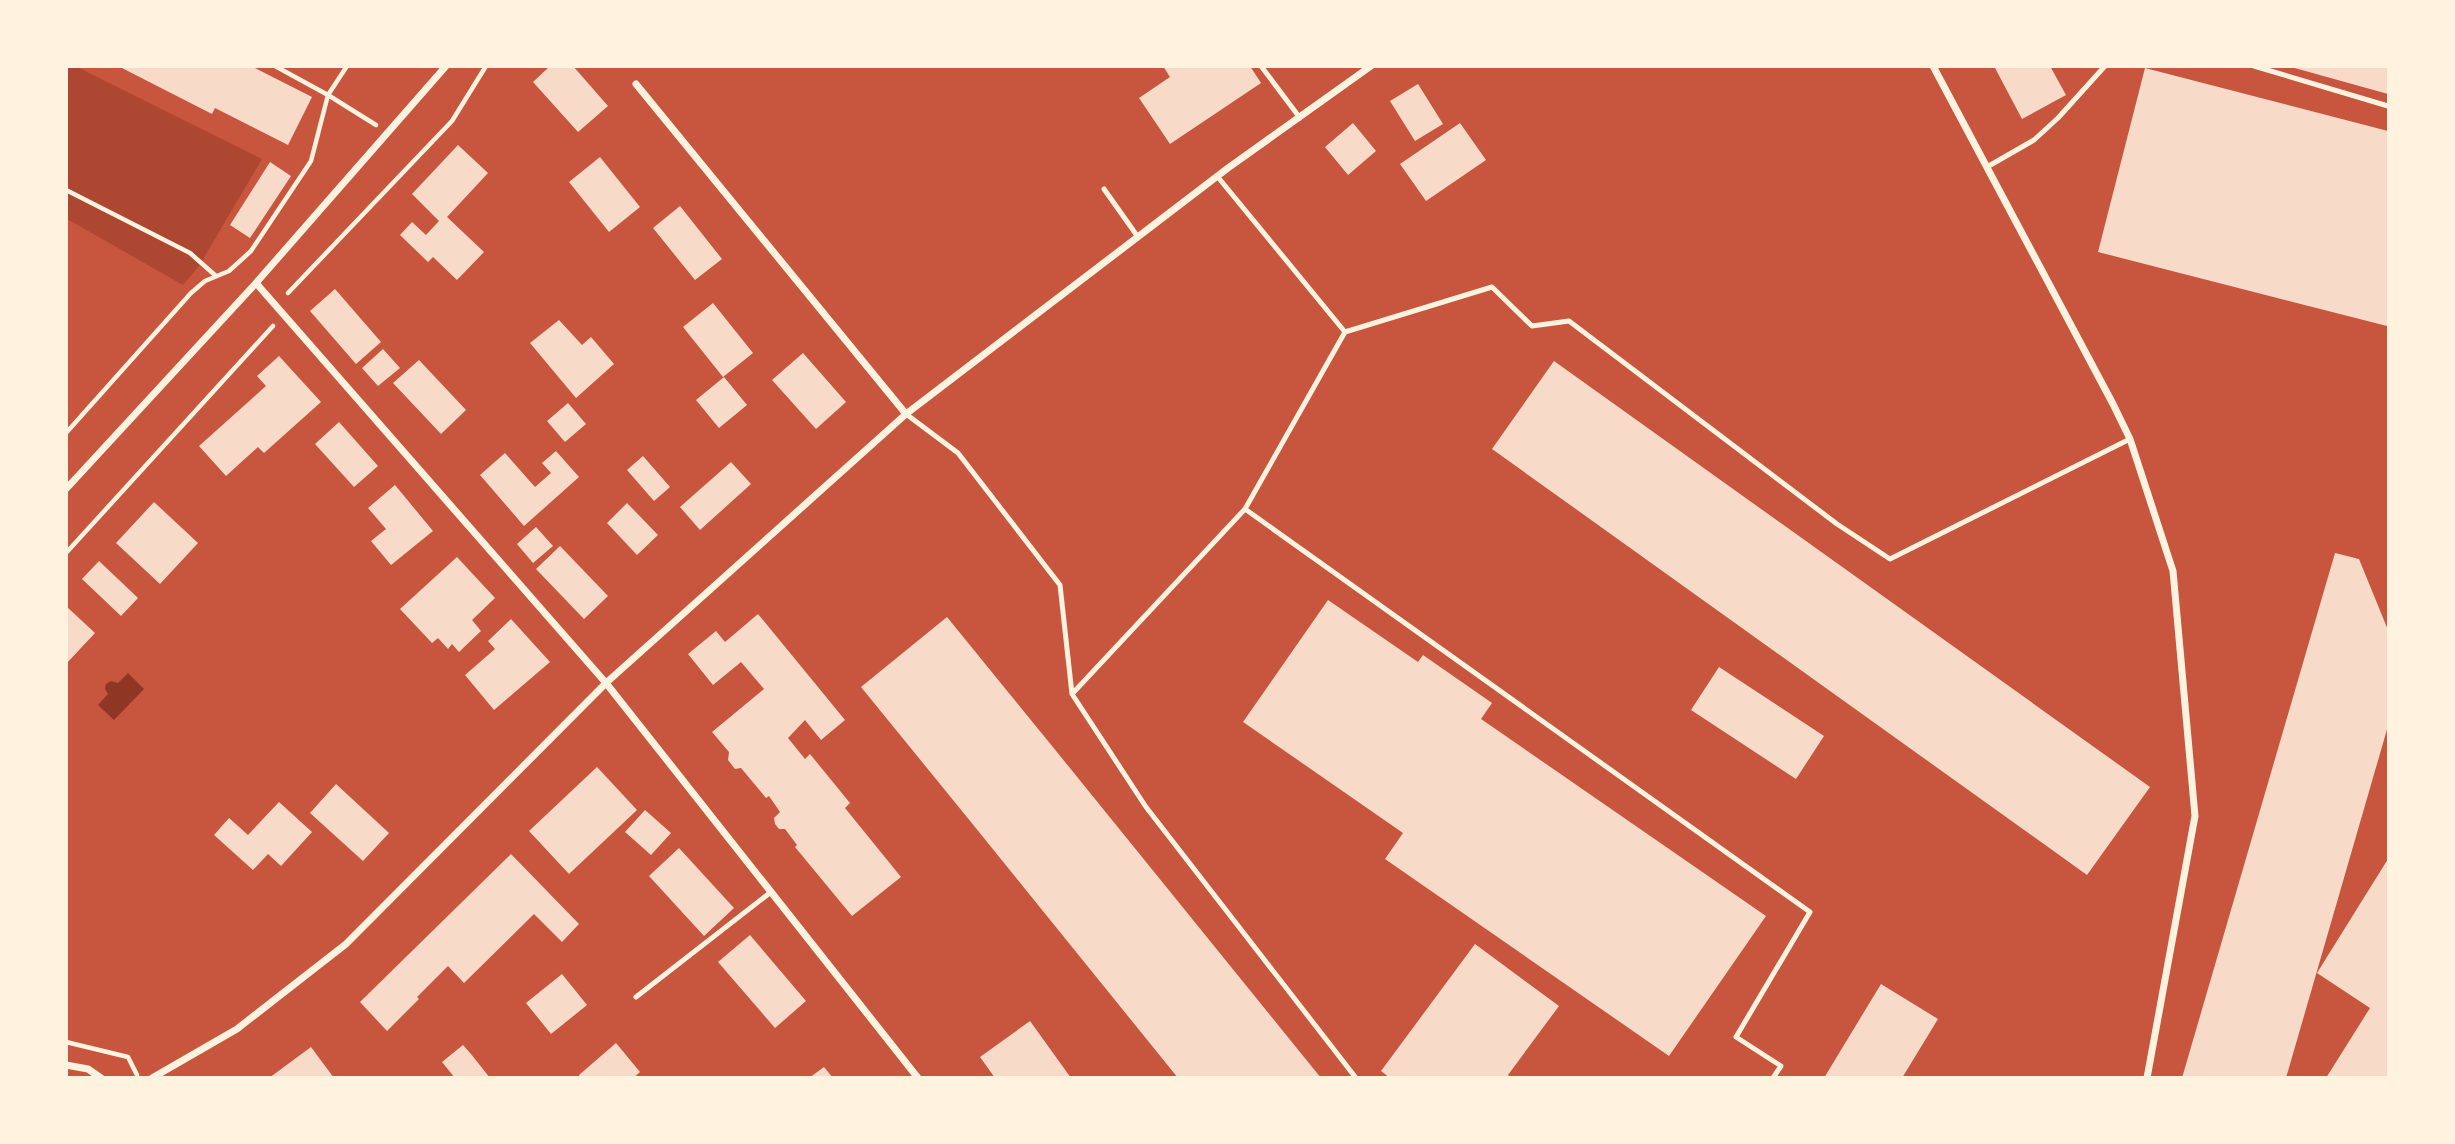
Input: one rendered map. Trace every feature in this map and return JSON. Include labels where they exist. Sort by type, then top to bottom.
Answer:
[{"type":"street","points":[[66,489],[256,283],[446,66]]},
{"type":"street","points":[[152,1077],[237,1029],[346,944],[606,683],[906,414],[1217,176],[1371,66]]},
{"type":"street","points":[[1933,66],[2130,439],[2173,571],[2195,816],[2147,1077]]},
{"type":"street","points":[[636,84],[906,414]]},
{"type":"street","points":[[256,283],[606,683],[918,1077]]},
{"type":"street","points":[[66,1065],[88,1069],[102,1077]]},
{"type":"lane","points":[[1261,66],[1300,118]]},
{"type":"lane","points":[[1987,167],[2034,140],[2105,66]]},
{"type":"lane","points":[[2254,66],[2389,106]]},
{"type":"lane","points":[[1217,176],[1345,332]]},
{"type":"lane","points":[[1104,189],[1138,237]]},
{"type":"lane","points":[[1073,694],[1245,509],[1345,332],[1492,287],[1532,326],[1569,321],[1837,524],[1891,559],[2130,439]]},
{"type":"lane","points":[[906,414],[958,453],[1060,585],[1073,694],[1146,807],[1356,1077]]},
{"type":"lane","points":[[1245,509],[1810,912],[1735,1037],[1781,1066],[1773,1077]]},
{"type":"lane","points":[[636,997],[771,892]]},
{"type":"path","points":[[275,66],[328,94],[388,133]]},
{"type":"path","points":[[66,433],[191,293],[205,281],[229,271],[251,251],[311,161],[328,94],[347,66]]},
{"type":"path","points":[[66,553],[282,315],[289,291],[452,121],[486,66]]},
{"type":"path","points":[[66,190],[190,253],[216,276]]},
{"type":"path","points":[[66,1042],[128,1057],[138,1077]]},
{"type":"shaded area","points":[[67,67],[77,67],[262,159],[199,266],[183,285],[67,219]]},
{"type":"shaded area","points":[[128,673],[144,689],[114,720],[98,705],[108,694],[106,684],[111,681],[118,683]]},
{"type":"building","points":[[118,66],[251,66],[312,97],[288,145],[215,108],[212,114]]},
{"type":"building","points":[[550,66],[573,66],[608,106],[578,132],[533,82]]},
{"type":"building","points":[[1163,66],[1250,66],[1261,83],[1170,144],[1139,98],[1170,77]]},
{"type":"building","points":[[1994,66],[2050,66],[2066,95],[2022,119]]},
{"type":"building","points":[[2388,66],[2388,94],[2291,67]]},
{"type":"building","points":[[2145,68],[2388,131],[2387,326],[2098,252]]},
{"type":"building","points":[[1418,84],[1443,124],[1415,141],[1390,101]]},
{"type":"building","points":[[1353,123],[1376,151],[1348,175],[1325,147]]},
{"type":"building","points":[[1460,123],[1486,160],[1426,201],[1400,164]]},
{"type":"building","points":[[458,145],[488,173],[447,217],[484,252],[457,280],[433,257],[428,262],[400,235],[412,222],[426,235],[439,221],[412,194]]},
{"type":"building","points":[[600,157],[640,207],[609,232],[569,182]]},
{"type":"building","points":[[270,162],[291,176],[250,238],[230,225]]},
{"type":"building","points":[[680,206],[722,259],[695,280],[653,228]]},
{"type":"building","points":[[335,289],[381,342],[356,364],[310,311]]},
{"type":"building","points":[[713,303],[753,353],[723,377],[683,327]]},
{"type":"building","points":[[559,320],[582,345],[591,337],[614,364],[576,398],[530,343]]},
{"type":"building","points":[[383,349],[400,368],[378,386],[362,368]]},
{"type":"building","points":[[803,353],[846,402],[816,429],[772,380]]},
{"type":"building","points":[[279,356],[321,402],[264,453],[258,447],[226,476],[199,446],[266,386],[257,376]]},
{"type":"building","points":[[419,360],[466,410],[441,434],[393,383]]},
{"type":"building","points":[[1554,361],[2150,787],[2087,875],[1492,449]]},
{"type":"building","points":[[724,377],[747,405],[719,428],[696,400]]},
{"type":"building","points":[[568,403],[586,424],[565,442],[547,421]]},
{"type":"building","points":[[339,422],[378,466],[354,487],[315,444]]},
{"type":"building","points":[[556,451],[579,477],[524,526],[480,475],[505,453],[535,487],[551,473],[542,463]]},
{"type":"building","points":[[643,456],[670,487],[654,501],[627,470]]},
{"type":"building","points":[[731,462],[751,484],[700,530],[680,507]]},
{"type":"building","points":[[395,485],[433,531],[391,565],[371,541],[386,529],[368,508]]},
{"type":"building","points":[[154,502],[198,543],[160,584],[116,543]]},
{"type":"building","points":[[627,503],[658,535],[637,555],[607,523]]},
{"type":"building","points":[[536,527],[553,546],[533,563],[517,544]]},
{"type":"building","points":[[560,546],[608,596],[584,619],[536,569]]},
{"type":"building","points":[[2335,553],[2359,559],[2388,630],[2388,726],[2286,1078],[2182,1078]]},
{"type":"building","points":[[457,557],[495,598],[472,620],[481,631],[459,652],[452,644],[448,649],[438,638],[432,643],[400,609]]},
{"type":"building","points":[[99,561],[138,598],[121,616],[82,579]]},
{"type":"building","points":[[1328,600],[1418,662],[1423,655],[1492,703],[1481,719],[1766,916],[1669,1056],[1385,859],[1403,833],[1243,722]]},
{"type":"building","points":[[66,606],[95,633],[66,664]]},
{"type":"building","points":[[758,614],[845,720],[821,740],[805,720],[788,738],[805,759],[810,754],[850,803],[845,808],[901,877],[852,916],[795,847],[797,845],[785,829],[779,829],[775,824],[774,818],[780,812],[769,796],[766,798],[741,768],[735,769],[728,760],[729,752],[712,732],[764,689],[741,662],[713,685],[688,654],[716,631],[725,642]]},
{"type":"building","points":[[947,617],[1321,1078],[1178,1078],[861,687]]},
{"type":"building","points":[[511,619],[550,662],[494,710],[465,675],[495,649],[488,641]]},
{"type":"building","points":[[1719,667],[1824,736],[1796,779],[1691,710]]},
{"type":"building","points":[[597,767],[637,810],[569,874],[529,831]]},
{"type":"building","points":[[336,784],[389,833],[363,861],[310,813]]},
{"type":"building","points":[[279,802],[312,832],[281,866],[268,854],[253,870],[214,835],[229,818],[248,835]]},
{"type":"building","points":[[645,810],[671,833],[651,855],[625,832]]},
{"type":"building","points":[[679,848],[734,908],[704,936],[649,876]]},
{"type":"building","points":[[511,854],[579,924],[562,942],[534,914],[464,983],[448,966],[387,1031],[360,1002]]},
{"type":"building","points":[[2388,859],[2388,1078],[2326,1078],[2370,1008],[2317,973]]},
{"type":"building","points":[[750,935],[806,1001],[775,1028],[718,962]]},
{"type":"building","points":[[1475,944],[1559,1006],[1508,1075],[1511,1078],[1390,1078],[1381,1071]]},
{"type":"building","points":[[562,974],[587,1005],[551,1034],[526,1003]]},
{"type":"building","points":[[1881,984],[1938,1019],[1902,1078],[1824,1078]]},
{"type":"building","points":[[1030,1021],[1071,1078],[995,1078],[980,1057]]},
{"type":"building","points":[[616,1043],[640,1072],[633,1078],[580,1078],[579,1075]]},
{"type":"building","points":[[463,1045],[490,1078],[455,1078],[442,1062]]},
{"type":"building","points":[[311,1047],[334,1078],[269,1078]]},
{"type":"building","points":[[824,1067],[833,1078],[809,1078]]}]
